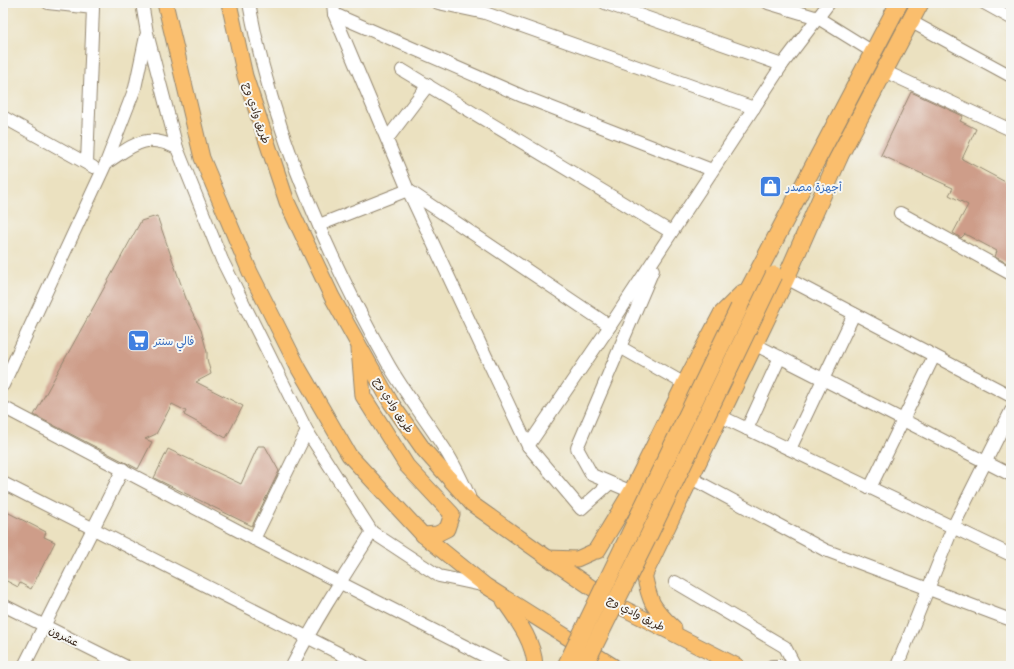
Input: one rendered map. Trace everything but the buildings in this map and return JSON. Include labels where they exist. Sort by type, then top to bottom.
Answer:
[{"type":"highway","points":[[566,666],[749,288],[899,3]]},
{"type":"highway","points":[[584,666],[839,157],[920,3]]},
{"type":"highway","points":[[644,574],[754,344],[780,276]]},
{"type":"highway","points":[[597,550],[632,492],[684,384],[722,314],[749,288]]},
{"type":"main road","points":[[166,3],[202,158],[250,272],[299,369],[349,454],[423,535],[486,586],[613,666]]},
{"type":"main road","name":"طريق وادي وج","points":[[229,3],[245,76],[287,202],[332,298],[391,404],[424,450],[472,504],[548,558],[617,605],[737,666]]},
{"type":"main road","points":[[358,344],[363,396],[407,466],[452,514],[447,529],[437,534],[423,535]]},
{"type":"main road","points":[[548,558],[578,559],[597,550]]},
{"type":"main road","points":[[644,574],[649,599],[659,614],[688,640]]},
{"type":"main road","points":[[500,595],[520,624],[534,652],[535,666]]},
{"type":"street","points":[[48,3],[93,8],[87,163]]},
{"type":"street","points":[[142,3],[147,33],[177,148],[222,260],[307,431],[372,532],[439,576],[486,586]]},
{"type":"street","points":[[249,3],[269,92],[291,160],[350,295],[388,364],[413,405],[442,444],[456,469],[472,504]]},
{"type":"street","points":[[438,3],[486,13],[754,108]]},
{"type":"street","points":[[605,3],[782,65]]},
{"type":"street","points":[[768,3],[818,18],[873,52]]},
{"type":"street","points":[[528,446],[610,326],[782,65],[829,3]]},
{"type":"street","points":[[984,3],[1011,18]]},
{"type":"street","points":[[334,9],[522,96],[712,170]]},
{"type":"street","points":[[334,9],[408,190],[528,446],[581,509],[609,484]]},
{"type":"street","points":[[910,21],[1011,76]]},
{"type":"street","points":[[3,386],[104,167],[135,88],[147,33]]},
{"type":"street","points":[[402,70],[669,235]]},
{"type":"street","points":[[884,70],[1011,129]]},
{"type":"street","points":[[387,139],[428,85]]},
{"type":"street","points":[[5,122],[87,163],[104,167],[136,144],[150,140],[161,140],[177,148]]},
{"type":"street","points":[[319,225],[408,190]]},
{"type":"street","points":[[408,190],[610,326]]},
{"type":"street","points":[[900,213],[1011,274]]},
{"type":"street","points":[[632,492],[592,476],[577,448],[669,235]]},
{"type":"street","points":[[780,276],[1011,396]]},
{"type":"street","points":[[790,449],[854,314]]},
{"type":"street","points":[[754,344],[1011,475]]},
{"type":"street","points":[[620,347],[684,384]]},
{"type":"street","points":[[870,488],[934,356]]},
{"type":"street","points":[[747,429],[780,358]]},
{"type":"street","points":[[3,407],[504,666]]},
{"type":"street","points":[[897,666],[953,527],[1011,411]]},
{"type":"street","points":[[720,416],[1011,555]]},
{"type":"street","points":[[254,538],[307,431]]},
{"type":"street","points":[[24,666],[123,469]]},
{"type":"street","points":[[691,478],[825,550],[1011,620]]},
{"type":"street","points":[[3,483],[364,666]]},
{"type":"street","points":[[292,666],[306,637],[372,532]]},
{"type":"street","points":[[675,582],[785,647],[795,666]]},
{"type":"street","name":"عشرون","points":[[3,605],[125,666]]},
{"type":"street","points":[[772,666],[781,666]]},
{"type":"place","name":"أجهزة مصدر","points":[[770,187]]},
{"type":"place","name":"فالي سنتر","points":[[139,341]]}]
